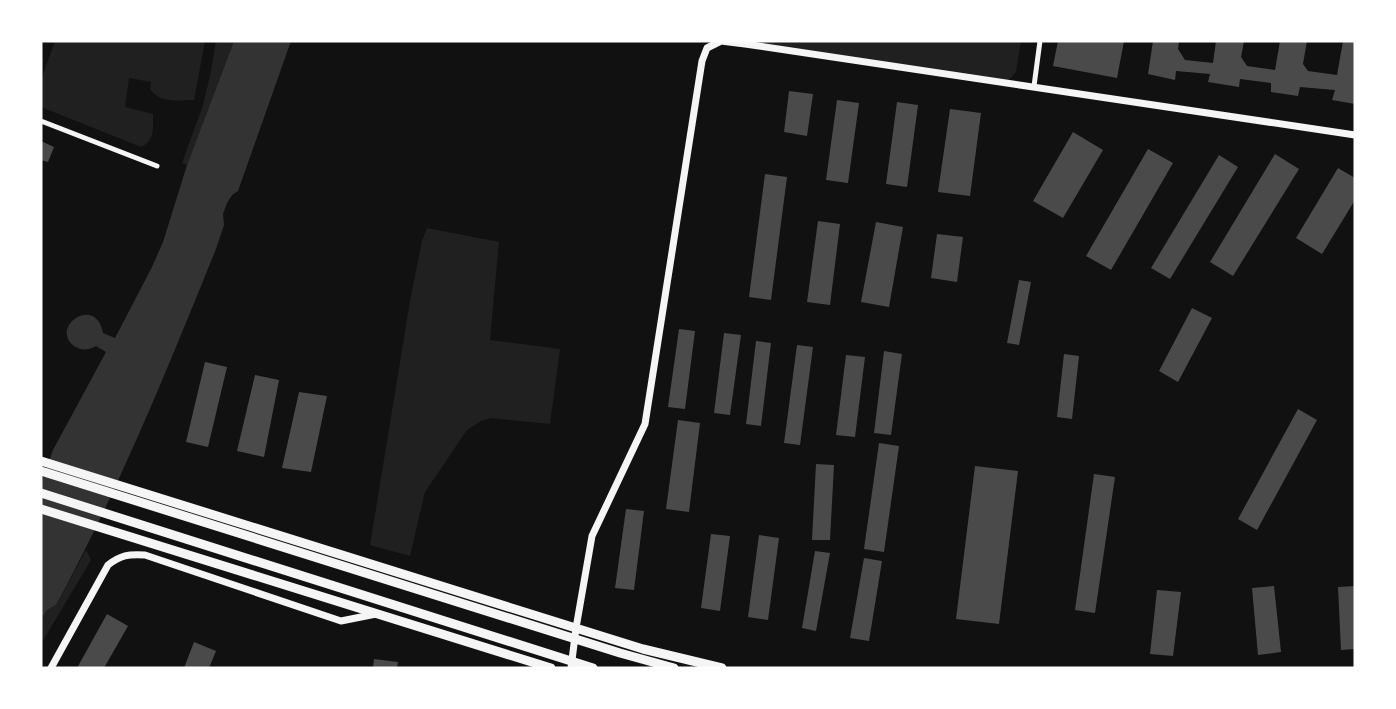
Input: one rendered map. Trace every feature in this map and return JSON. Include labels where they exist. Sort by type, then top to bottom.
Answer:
[{"type":"main road","points":[[41,461],[643,649],[722,668]]},
{"type":"main road","points":[[41,471],[620,653],[674,668]]},
{"type":"main road","points":[[41,493],[593,668]]},
{"type":"main road","points":[[41,509],[551,668]]},
{"type":"street","points":[[1034,86],[1040,41]]},
{"type":"street","points":[[571,668],[592,536],[645,424],[700,70],[708,48],[721,42],[744,44],[1355,135]]},
{"type":"street","points":[[41,121],[157,166]]},
{"type":"street","points":[[51,668],[108,565],[118,557],[132,554],[145,554],[341,621],[377,613]]},
{"type":"shaded area","points":[[55,41],[205,41],[194,100],[164,99],[154,94],[150,89],[151,82],[129,78],[125,107],[153,114],[151,137],[141,147],[41,107],[41,80]]},
{"type":"shaded area","points":[[216,41],[234,41],[187,165],[182,163],[203,105]]},
{"type":"shaded area","points":[[234,41],[291,41],[238,191],[232,195],[223,214],[224,225],[216,249],[141,430],[79,562],[56,605],[47,610],[41,619],[41,484],[53,450],[106,352],[96,346],[85,349],[77,348],[68,338],[67,330],[70,323],[76,318],[84,315],[92,316],[99,322],[103,333],[115,338],[163,242],[187,165]]},
{"type":"shaded area","points":[[749,41],[1021,41],[1016,72],[1008,81]]},
{"type":"shaded area","points":[[427,228],[499,242],[490,340],[560,349],[550,424],[491,418],[481,421],[467,430],[425,492],[410,556],[370,545],[410,301],[422,241]]},
{"type":"shaded area","points":[[86,550],[91,560],[41,644],[41,619],[47,610],[56,605]]},
{"type":"building","points":[[1058,41],[1124,41],[1117,78],[1053,66]]},
{"type":"building","points":[[1153,41],[1179,41],[1178,49],[1185,60],[1213,63],[1216,41],[1244,41],[1241,57],[1247,66],[1275,70],[1280,41],[1307,41],[1303,64],[1308,71],[1337,75],[1343,41],[1355,41],[1355,104],[1332,100],[1335,90],[1300,87],[1298,96],[1271,92],[1271,83],[1240,79],[1239,87],[1208,82],[1210,74],[1176,71],[1175,80],[1148,74]]},
{"type":"building","points":[[789,91],[813,94],[807,136],[784,132]]},
{"type":"building","points":[[837,100],[859,103],[848,183],[826,180]]},
{"type":"building","points":[[897,102],[918,105],[907,187],[886,184]]},
{"type":"building","points":[[950,109],[981,113],[970,196],[938,192]]},
{"type":"building","points":[[1073,132],[1103,150],[1063,218],[1033,201]]},
{"type":"building","points":[[41,141],[54,147],[48,162],[41,160]]},
{"type":"building","points":[[1148,149],[1173,163],[1111,270],[1086,256]]},
{"type":"building","points":[[1275,154],[1299,169],[1233,276],[1210,262]]},
{"type":"building","points":[[1219,155],[1238,167],[1170,279],[1151,268]]},
{"type":"building","points":[[1338,168],[1355,178],[1355,200],[1322,254],[1296,238]]},
{"type":"building","points":[[765,174],[787,177],[771,300],[749,297]]},
{"type":"building","points":[[818,221],[840,224],[830,305],[807,302]]},
{"type":"building","points":[[876,222],[903,227],[889,307],[861,302]]},
{"type":"building","points":[[937,234],[963,237],[957,282],[931,278]]},
{"type":"building","points":[[1019,280],[1031,282],[1019,345],[1007,343]]},
{"type":"building","points":[[1192,308],[1212,318],[1178,382],[1159,371]]},
{"type":"building","points":[[679,329],[695,331],[685,409],[668,407]]},
{"type":"building","points":[[724,333],[741,335],[730,415],[714,413]]},
{"type":"building","points":[[756,341],[771,343],[761,426],[746,424]]},
{"type":"building","points":[[797,345],[813,347],[800,445],[784,443]]},
{"type":"building","points":[[884,351],[902,354],[891,435],[874,433]]},
{"type":"building","points":[[1064,354],[1079,356],[1072,419],[1057,417]]},
{"type":"building","points":[[846,355],[865,357],[855,437],[836,435]]},
{"type":"building","points":[[205,362],[227,367],[208,447],[186,442]]},
{"type":"building","points":[[255,375],[279,380],[264,457],[237,451]]},
{"type":"building","points":[[299,392],[327,396],[311,472],[282,468]]},
{"type":"building","points":[[1298,409],[1317,420],[1257,530],[1238,519]]},
{"type":"building","points":[[678,420],[700,423],[689,512],[666,509]]},
{"type":"building","points":[[879,443],[899,446],[884,552],[864,549]]},
{"type":"building","points":[[816,464],[834,465],[830,540],[812,540]]},
{"type":"building","points":[[975,466],[1018,471],[999,624],[956,619]]},
{"type":"building","points":[[1094,474],[1115,477],[1095,613],[1075,610]]},
{"type":"building","points":[[626,509],[644,511],[634,590],[615,588]]},
{"type":"building","points":[[711,534],[730,536],[720,611],[701,608]]},
{"type":"building","points":[[759,535],[779,538],[768,620],[748,617]]},
{"type":"building","points":[[815,551],[830,553],[816,631],[802,628]]},
{"type":"building","points":[[864,558],[882,561],[869,641],[850,638]]},
{"type":"building","points":[[1274,586],[1281,652],[1258,655],[1252,588]]},
{"type":"building","points":[[1355,586],[1355,649],[1341,650],[1338,587]]},
{"type":"building","points":[[1157,590],[1181,592],[1173,656],[1150,654]]},
{"type":"building","points":[[107,614],[128,626],[104,668],[77,668]]},
{"type":"building","points":[[194,642],[216,651],[209,668],[184,668]]},
{"type":"building","points":[[374,659],[398,662],[397,668],[373,668]]}]
